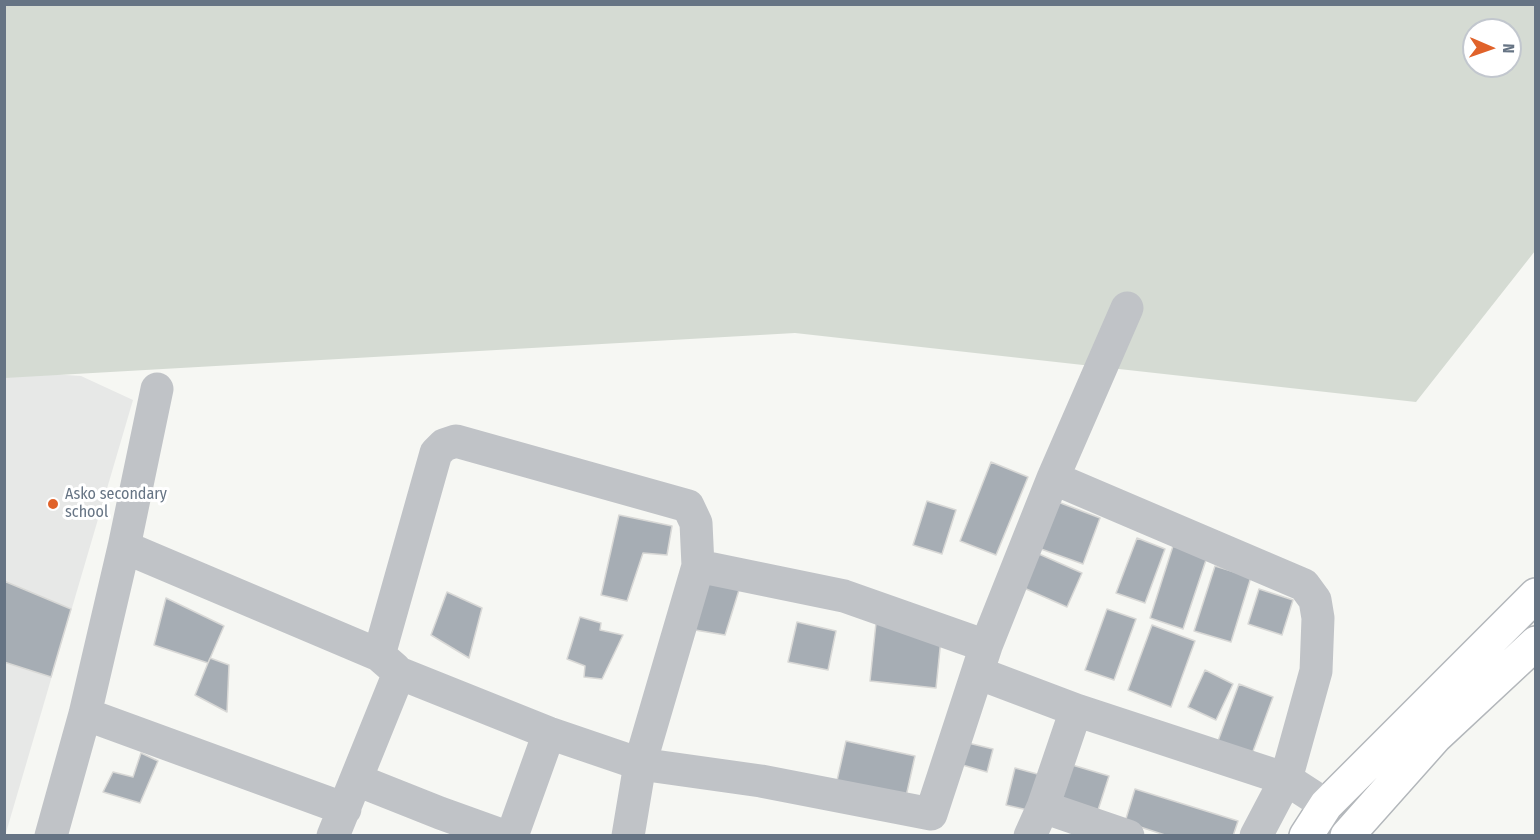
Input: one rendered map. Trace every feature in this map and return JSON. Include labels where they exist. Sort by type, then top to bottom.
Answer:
[{"type":"main road","points":[[1306,836],[1326,805],[1536,595]]},
{"type":"main road","points":[[1347,836],[1435,737],[1536,643]]},
{"type":"street","points":[[124,547],[549,733],[640,764],[761,781],[927,825],[982,660],[1053,478],[1127,308]]},
{"type":"street","points":[[51,836],[86,714],[157,389]]},
{"type":"street","points":[[345,808],[389,664],[436,453],[444,445],[456,441],[688,506],[696,523],[698,566],[640,764],[628,836]]},
{"type":"street","points":[[1053,478],[1304,585],[1315,600],[1318,618],[1316,671],[1286,779],[1256,836]]},
{"type":"street","points":[[698,566],[844,596],[982,660],[1076,710],[1286,779],[1326,805]]},
{"type":"street","points":[[1076,710],[1036,821],[1124,835]]},
{"type":"street","points":[[86,714],[345,808],[504,836]]},
{"type":"street","points":[[512,836],[549,733]]},
{"type":"shaded area","points":[[5,5],[1535,5],[1535,251],[1416,402],[795,333],[5,378]]},
{"type":"shaded area","name":"Asko secondary school","points":[[4,371],[81,376],[133,400],[5,836]]},
{"type":"building","points":[[991,462],[1028,477],[996,555],[960,541]]},
{"type":"building","points":[[927,501],[956,510],[942,554],[913,545]]},
{"type":"building","points":[[1058,502],[1100,518],[1083,564],[1041,549]]},
{"type":"building","points":[[619,515],[672,526],[667,555],[643,553],[627,601],[601,595]]},
{"type":"building","points":[[1137,538],[1165,549],[1145,603],[1116,593]]},
{"type":"building","points":[[1173,546],[1207,557],[1183,629],[1150,618]]},
{"type":"building","points":[[1039,554],[1082,573],[1067,607],[1024,588]]},
{"type":"building","points":[[1215,566],[1251,577],[1231,642],[1194,631]]},
{"type":"building","points":[[701,578],[739,590],[725,635],[689,629]]},
{"type":"building","points":[[4,581],[71,609],[51,677],[4,662]]},
{"type":"building","points":[[1259,589],[1293,600],[1282,635],[1248,624]]},
{"type":"building","points":[[447,592],[482,608],[469,658],[431,635]]},
{"type":"building","points":[[166,598],[224,626],[208,663],[154,645]]},
{"type":"building","points":[[1107,609],[1136,619],[1114,680],[1085,670]]},
{"type":"building","points":[[580,617],[601,623],[600,630],[623,635],[602,679],[584,677],[585,666],[567,659]]},
{"type":"building","points":[[797,622],[836,631],[828,670],[788,662]]},
{"type":"building","points":[[876,623],[942,629],[936,688],[870,681]]},
{"type":"building","points":[[1152,625],[1195,641],[1171,707],[1128,690]]},
{"type":"building","points":[[210,658],[229,665],[227,712],[195,695]]},
{"type":"building","points":[[1205,670],[1233,684],[1216,720],[1188,707]]},
{"type":"building","points":[[1239,684],[1273,697],[1252,754],[1218,741]]},
{"type":"building","points":[[846,741],[915,756],[905,801],[836,785]]},
{"type":"building","points":[[964,742],[993,749],[987,772],[959,764]]},
{"type":"building","points":[[141,753],[158,761],[140,803],[103,792],[113,772],[133,777]]},
{"type":"building","points":[[1069,764],[1109,776],[1098,810],[1059,797]]},
{"type":"building","points":[[1015,768],[1041,775],[1032,811],[1006,805]]},
{"type":"building","points":[[1135,789],[1238,821],[1233,836],[1168,836],[1125,822]]},
{"type":"place","name":"Asko secondary school","points":[[53,504]]}]
